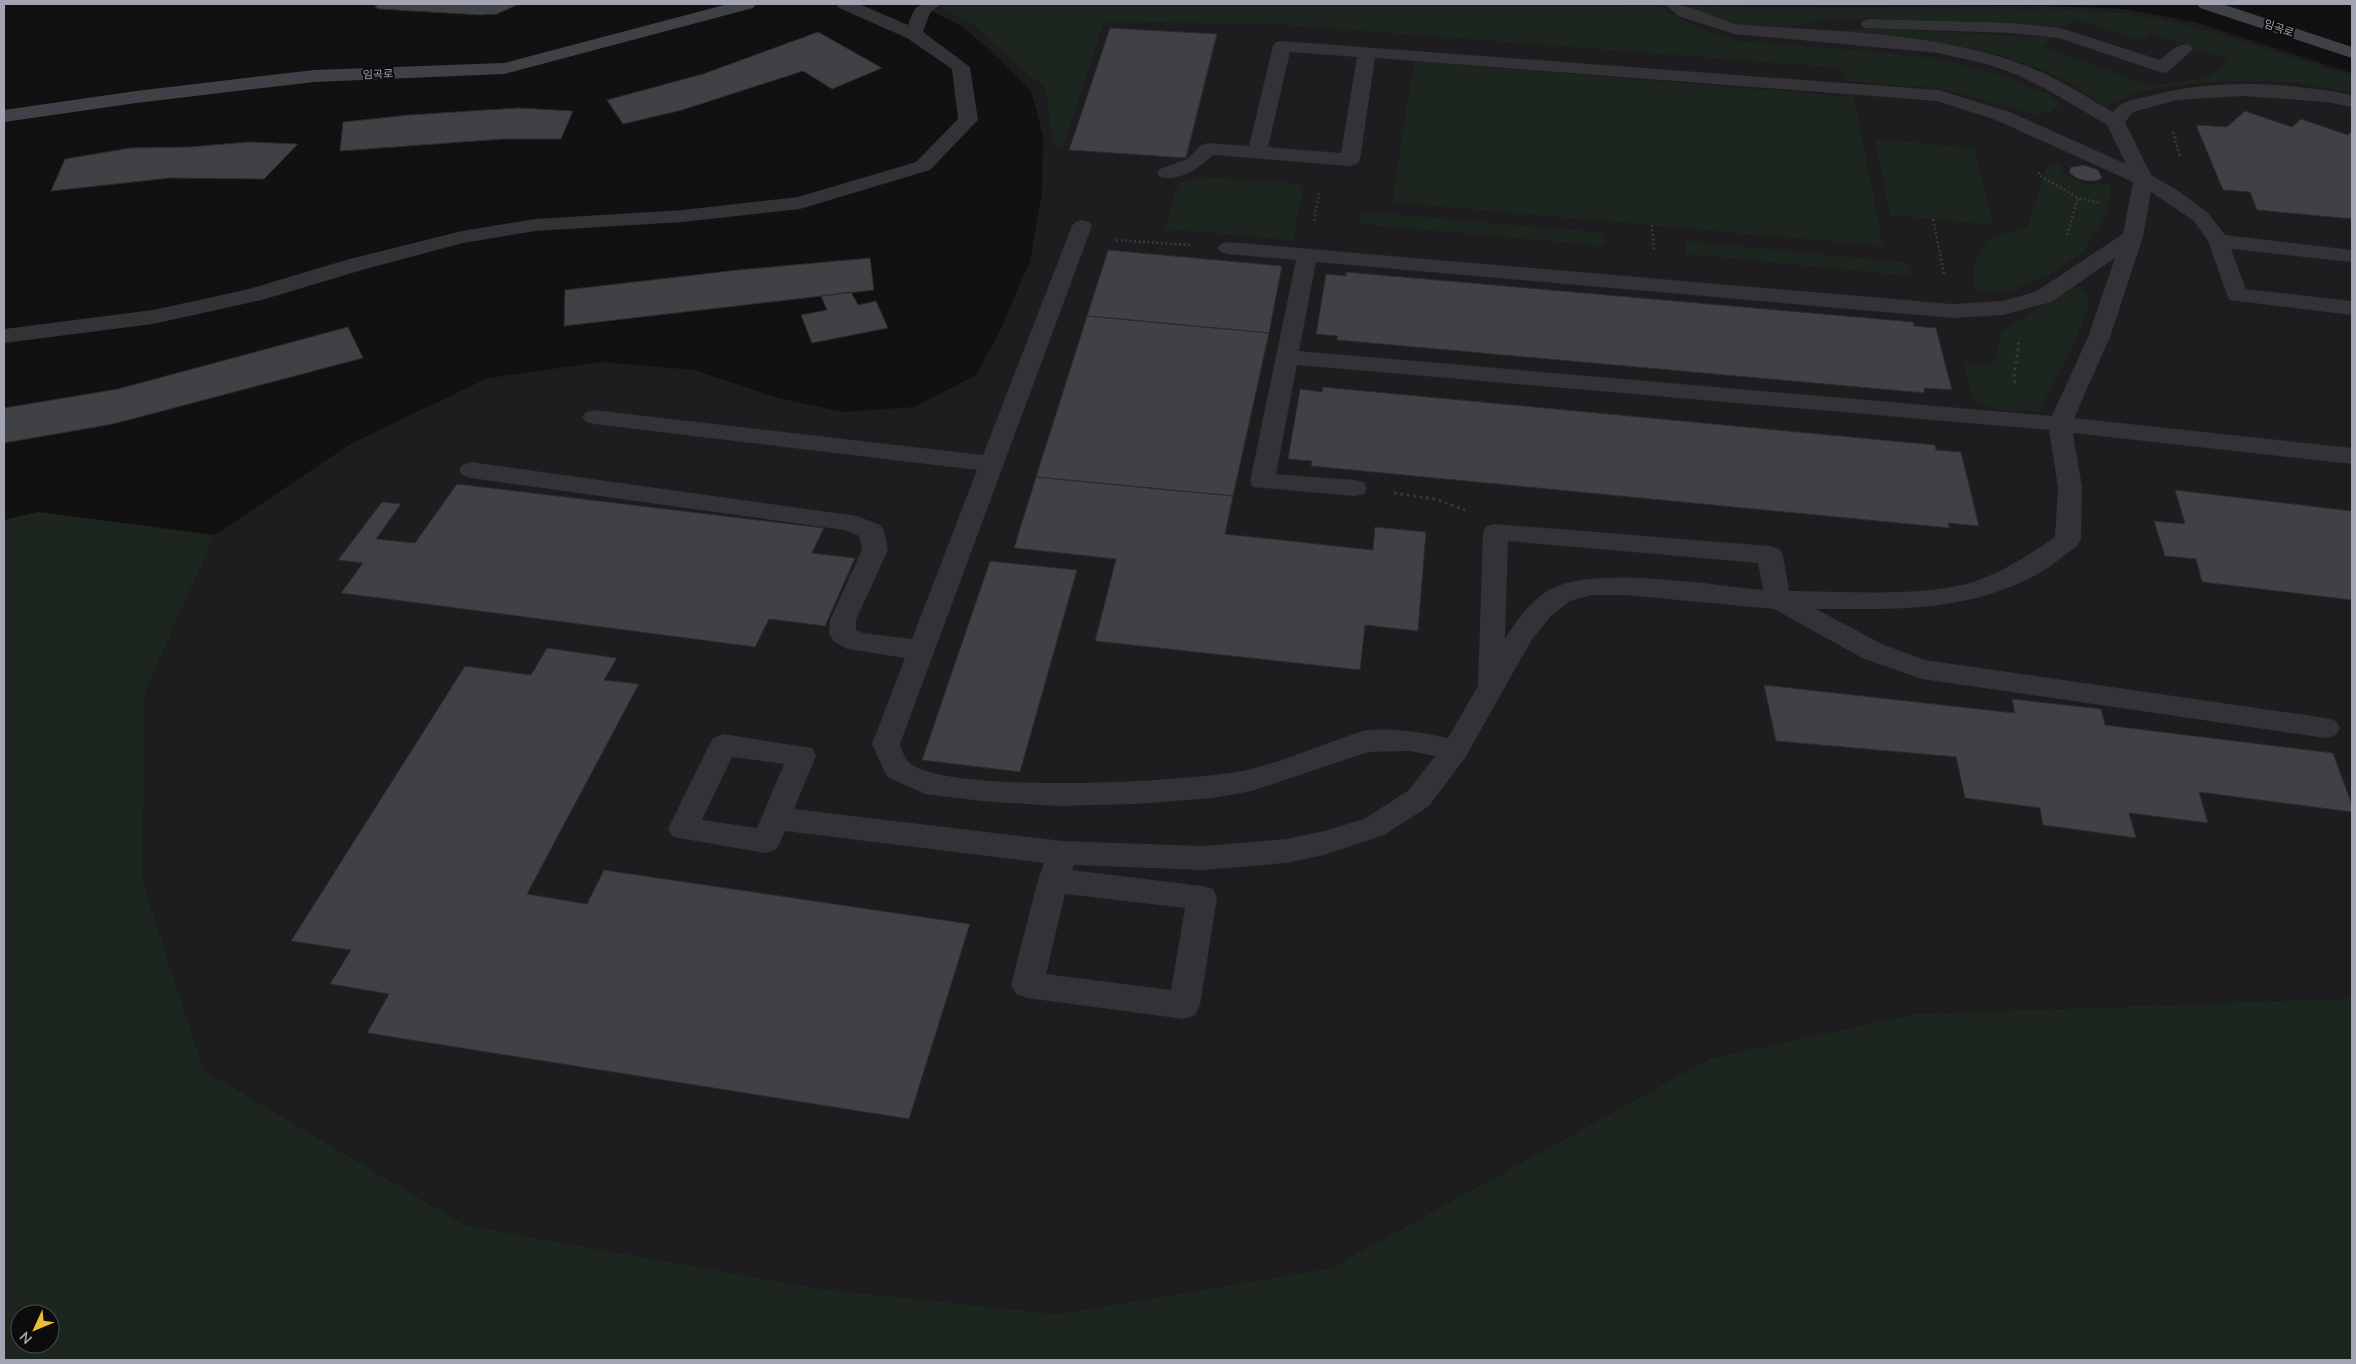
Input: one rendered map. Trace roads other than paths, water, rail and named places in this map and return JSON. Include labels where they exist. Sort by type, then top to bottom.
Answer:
[{"type":"street","name":"임곡로","points":[[4,116],[136,97],[314,76],[504,68],[747,4]]},
{"type":"street","points":[[4,336],[153,317],[254,296],[354,265],[462,237],[535,225],[683,216],[800,203],[922,166],[968,120],[961,68],[913,34],[846,4]]},
{"type":"street","points":[[913,34],[922,10],[932,4]]},
{"type":"street","points":[[1058,866],[1286,851],[1324,843],[1374,827],[1419,798],[1455,750],[1521,635],[1541,611],[1562,595],[1591,586],[1625,586],[1778,600],[1919,600],[1980,589],[2028,568],[2068,540],[2070,487],[2060,424],[2099,337],[2133,237],[2143,179],[2114,122],[2053,85],[2024,71],[1992,60],[1938,48],[1880,41],[1734,29],[1684,12],[1674,4]]},
{"type":"street","name":"임곡로","points":[[2206,4],[2352,53]]},
{"type":"street","points":[[1789,34],[1835,26],[1872,24],[2039,30],[2061,33],[2163,67],[2184,49]]},
{"type":"street","points":[[1257,152],[1282,46],[1939,96],[2003,116],[2143,179],[2173,196],[2201,217],[2218,241],[2237,295],[2352,308]]},
{"type":"street","points":[[1167,173],[1194,163],[1208,149],[1350,160],[1367,52]]},
{"type":"street","points":[[2114,122],[2126,108],[2176,94],[2243,90],[2327,96],[2352,102]]},
{"type":"street","points":[[1080,232],[990,464],[959,555],[886,744],[897,769],[925,783],[981,790],[1057,795],[1136,793],[1212,787],[1252,780],[1367,741],[1409,740],[1455,750]]},
{"type":"street","points":[[1228,248],[1952,311],[2003,308],[2043,297],[2133,237]]},
{"type":"street","points":[[2218,241],[2352,256]]},
{"type":"street","points":[[1307,256],[1262,482],[1355,488]]},
{"type":"street","points":[[1287,357],[2060,424],[2352,456]]},
{"type":"street","points":[[594,417],[990,464]]},
{"type":"street","points":[[471,470],[848,522],[871,531],[875,550],[843,620],[842,634],[858,642],[921,650]]},
{"type":"street","points":[[1490,688],[1496,532],[1770,555],[1778,600]]},
{"type":"street","points":[[1778,600],[1872,651],[1922,668],[2326,728]]},
{"type":"street","points":[[775,818],[1058,866],[1202,898],[1184,1005],[1026,985],[1058,866]]}]
